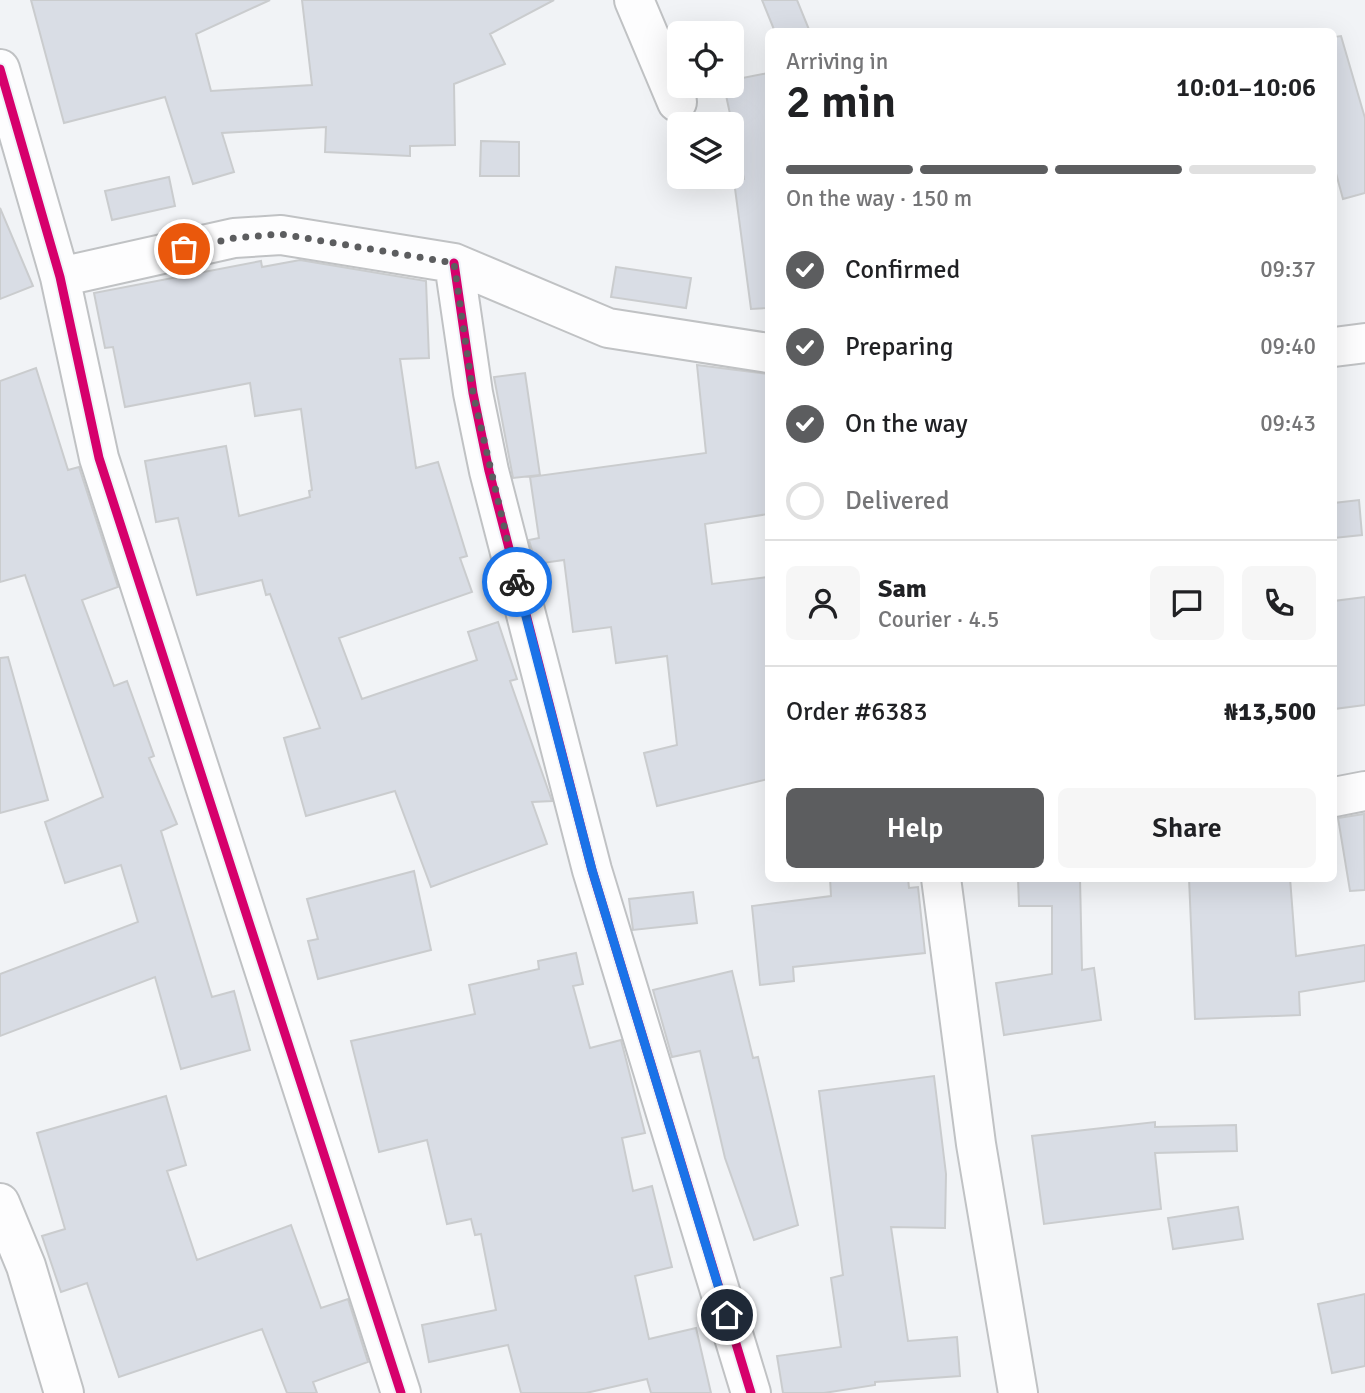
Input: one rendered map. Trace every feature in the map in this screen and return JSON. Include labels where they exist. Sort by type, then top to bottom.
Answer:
[{"type":"street","points":[[634,0],[677,102]]},
{"type":"street","points":[[0,69],[60,277],[99,458],[401,1393]]},
{"type":"street","points":[[60,277],[234,238],[281,234],[454,263],[608,328],[765,352]]},
{"type":"street","points":[[454,263],[473,393],[489,471],[588,857],[751,1393]]},
{"type":"street","points":[[1337,347],[1365,343]]},
{"type":"street","points":[[1337,796],[1365,791]]},
{"type":"street","points":[[943,882],[976,1144],[1018,1393]]},
{"type":"street","points":[[0,1203],[26,1266],[64,1393]]},
{"type":"building","points":[[31,0],[270,0],[196,34],[211,91],[312,85],[302,0],[554,0],[490,34],[505,64],[454,84],[455,145],[410,146],[410,156],[325,152],[326,127],[222,133],[234,172],[193,184],[165,97],[64,123]]},
{"type":"building","points":[[762,0],[797,0],[808,28],[773,28]]},
{"type":"building","points":[[1341,36],[1365,118],[1365,193],[1343,199],[1337,177],[1337,37]]},
{"type":"building","points":[[765,74],[765,308],[751,309],[735,189],[744,189],[744,112],[730,112],[727,98],[744,98],[744,78]]},
{"type":"building","points":[[481,141],[519,142],[519,176],[480,176]]},
{"type":"building","points":[[169,177],[175,206],[112,220],[105,191]]},
{"type":"building","points":[[0,208],[33,286],[0,299]]},
{"type":"building","points":[[300,260],[426,281],[429,358],[400,359],[416,468],[438,462],[467,556],[460,558],[472,592],[339,638],[362,699],[477,660],[468,632],[498,622],[517,679],[510,681],[552,801],[532,802],[547,844],[431,887],[395,791],[306,816],[284,738],[320,728],[270,594],[266,595],[262,580],[197,595],[178,518],[156,522],[145,461],[226,446],[239,516],[310,497],[309,491],[312,490],[301,409],[255,416],[250,383],[125,407],[113,347],[105,348],[94,293],[261,261],[262,267]]},
{"type":"building","points":[[616,267],[691,278],[686,308],[611,297]]},
{"type":"building","points":[[697,365],[765,374],[765,514],[705,524],[712,584],[765,577],[765,780],[657,806],[644,753],[677,745],[667,656],[616,663],[611,627],[573,632],[564,560],[536,564],[529,540],[539,538],[530,477],[706,453]]},
{"type":"building","points":[[36,368],[68,470],[79,467],[118,587],[82,600],[114,686],[127,681],[154,756],[149,758],[177,824],[161,831],[212,997],[234,991],[250,1050],[181,1069],[155,977],[0,1036],[0,974],[138,922],[121,865],[65,883],[45,822],[103,797],[25,575],[0,582],[0,381]]},
{"type":"building","points":[[525,373],[540,475],[513,478],[494,377]]},
{"type":"building","points":[[1359,500],[1362,535],[1337,538],[1337,503]]},
{"type":"building","points":[[1365,597],[1365,705],[1337,709],[1337,601]]},
{"type":"building","points":[[8,657],[48,800],[0,813],[0,658]]},
{"type":"building","points":[[1364,814],[1365,890],[1350,891],[1338,818]]},
{"type":"building","points":[[414,871],[431,950],[318,979],[308,941],[318,939],[307,899]]},
{"type":"building","points":[[830,882],[908,882],[909,888],[918,887],[925,953],[793,967],[794,981],[760,985],[752,906],[831,896]]},
{"type":"building","points":[[1018,882],[1080,882],[1082,970],[1094,968],[1101,1020],[1004,1035],[996,983],[1052,974],[1052,906],[1019,906]]},
{"type":"building","points":[[1189,882],[1290,882],[1296,956],[1365,945],[1365,981],[1299,992],[1300,1015],[1195,1019]]},
{"type":"building","points":[[693,892],[697,923],[633,930],[629,899]]},
{"type":"building","points":[[576,953],[583,984],[573,986],[590,1048],[621,1040],[645,1133],[622,1138],[633,1191],[652,1186],[672,1267],[635,1276],[649,1339],[696,1328],[711,1393],[651,1393],[647,1379],[586,1393],[521,1393],[508,1345],[429,1362],[422,1325],[496,1310],[481,1234],[475,1235],[471,1219],[447,1224],[427,1140],[379,1152],[351,1041],[475,1014],[469,985],[539,969],[538,961]]},
{"type":"building","points":[[732,971],[753,1058],[758,1057],[798,1225],[754,1240],[725,1158],[700,1051],[672,1057],[653,990]]},
{"type":"building","points":[[934,1076],[946,1174],[945,1228],[891,1227],[908,1341],[957,1337],[960,1376],[875,1382],[875,1385],[824,1393],[783,1393],[777,1356],[841,1347],[831,1278],[843,1275],[819,1091]]},
{"type":"building","points":[[166,1096],[186,1165],[167,1171],[197,1260],[291,1225],[321,1308],[348,1299],[368,1362],[313,1382],[317,1393],[287,1393],[262,1329],[119,1377],[87,1283],[61,1292],[42,1236],[65,1229],[37,1133]]},
{"type":"building","points":[[1155,1122],[1155,1127],[1236,1125],[1237,1151],[1155,1153],[1161,1209],[1044,1224],[1032,1136]]},
{"type":"building","points":[[1238,1207],[1243,1239],[1173,1249],[1168,1218]]},
{"type":"building","points":[[1365,1294],[1365,1366],[1332,1373],[1318,1304]]},
{"type":"cycle path","points":[[0,69],[60,277],[99,458],[401,1393]]},
{"type":"cycle path","points":[[454,263],[473,393],[489,471],[592,870],[751,1393]]},
{"type":"way so far","points":[[184,249],[234,238],[281,234],[454,263],[473,393],[489,471],[517,582]]},
{"type":"route","points":[[517,582],[592,870],[727,1315]]}]
